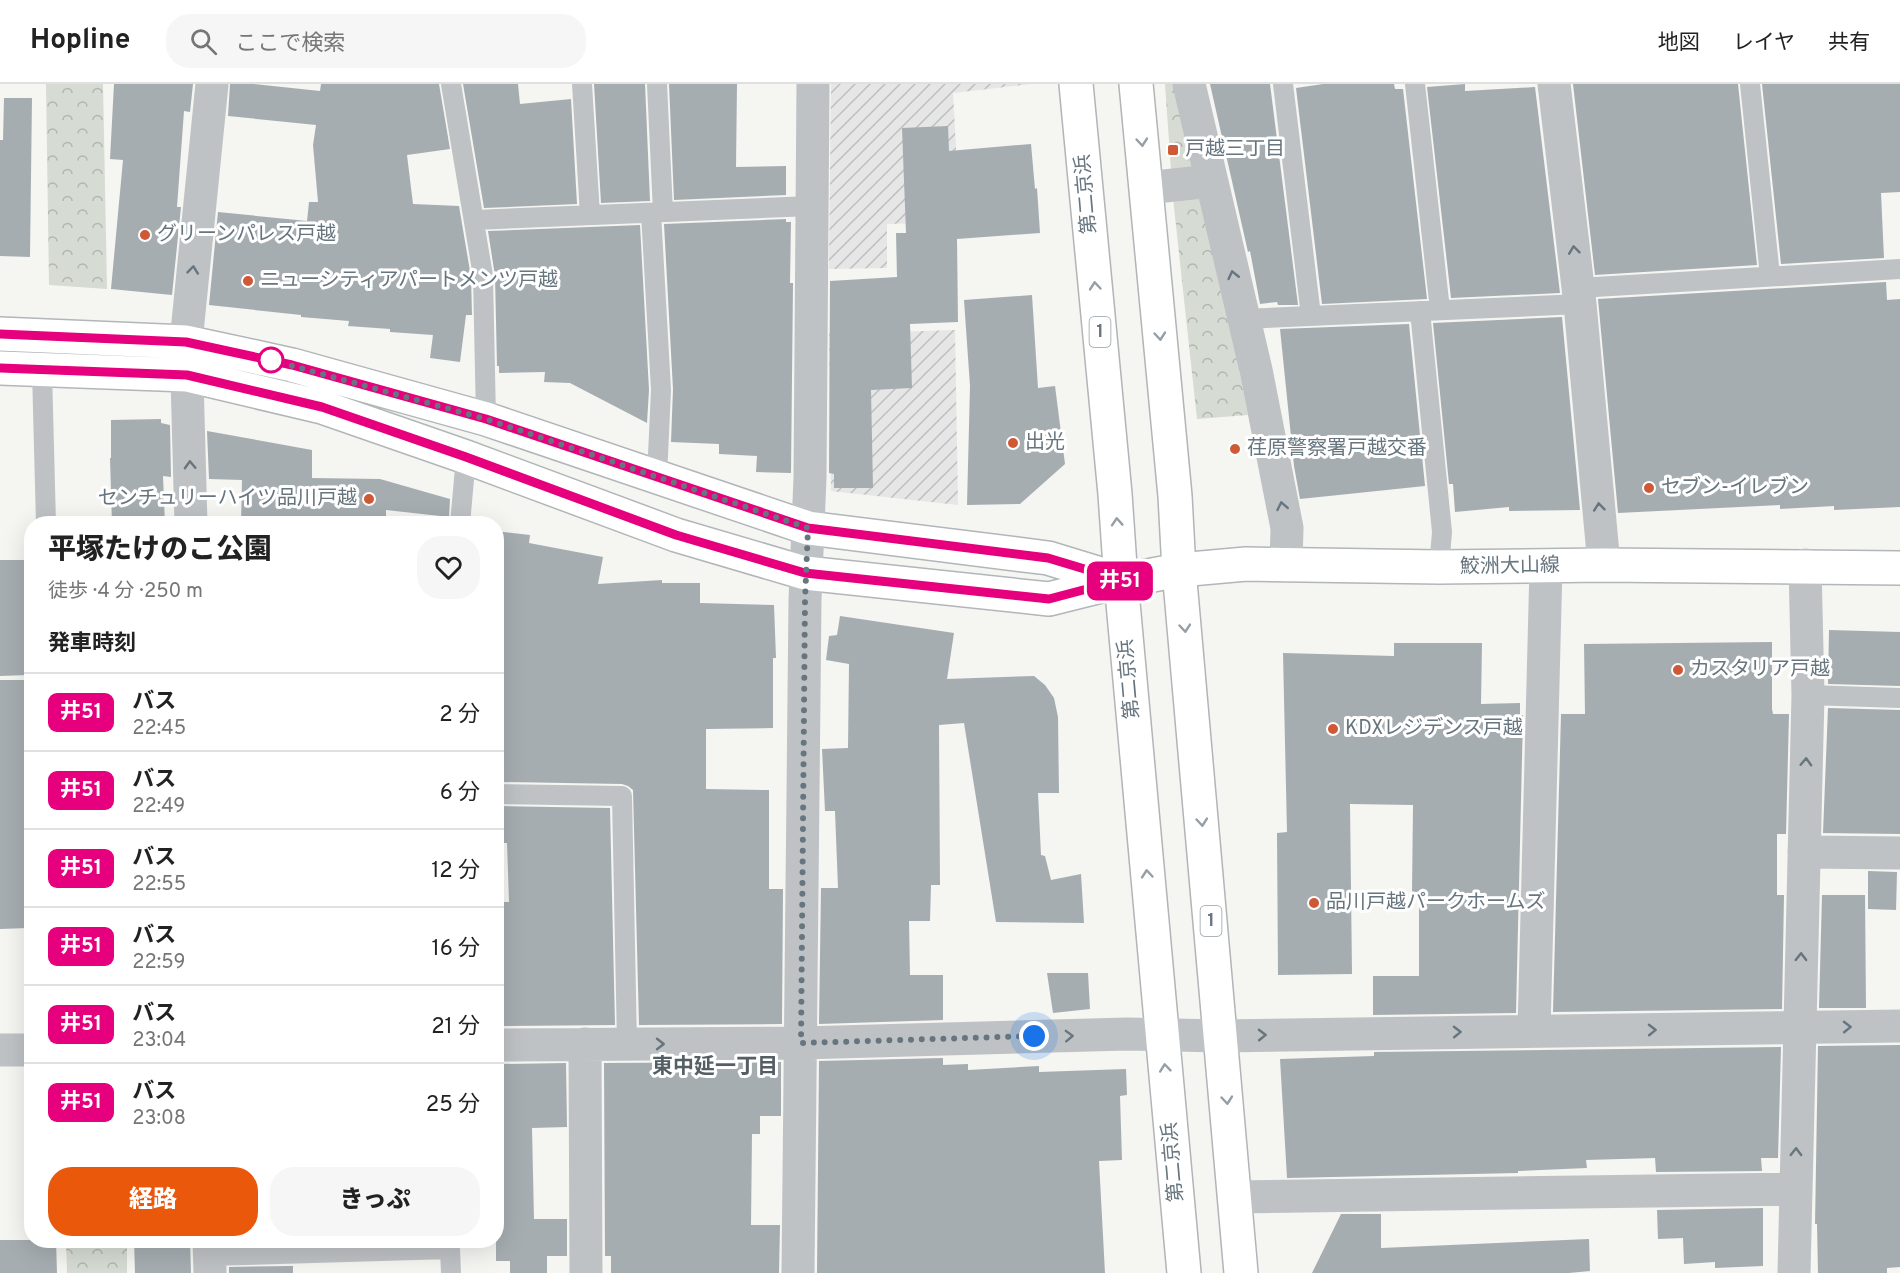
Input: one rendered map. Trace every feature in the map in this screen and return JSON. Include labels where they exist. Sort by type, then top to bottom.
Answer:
[{"type":"main road","name":"第二京浜","points":[[1076,84],[1184,1273]]},
{"type":"main road","name":"1","points":[[1136,84],[1175,496],[1179,570],[1241,1273]]},
{"type":"main road","name":"鮫洲大山線","points":[[0,334],[186,342],[292,365],[486,419],[808,528],[1048,558],[1121,580]]},
{"type":"main road","name":"鮫洲大山線","points":[[0,368],[187,375],[322,407],[466,457],[676,535],[805,573],[1049,599],[1121,580],[1179,570],[1246,564],[1439,567],[1805,565],[1900,568]]},
{"type":"street","points":[[191,516],[186,342],[212,84]]},
{"type":"street","points":[[798,1273],[805,573],[810,478],[813,84]]},
{"type":"street","points":[[1189,84],[1256,370],[1287,528],[1286,565]]},
{"type":"street","points":[[1554,84],[1579,296],[1604,565]]},
{"type":"street","points":[[1146,188],[1211,181]]},
{"type":"street","points":[[1794,1273],[1808,695],[1805,565]]},
{"type":"street","points":[[1534,1031],[1546,567]]},
{"type":"street","points":[[1804,852],[1900,853]]},
{"type":"street","points":[[504,1045],[801,1043],[1126,1034],[1221,1036],[1900,1026]]},
{"type":"street","points":[[585,1044],[586,1273]]},
{"type":"street","points":[[0,1050],[24,1050]]},
{"type":"street","points":[[1235,1197],[1795,1189]]},
{"type":"lane","points":[[451,84],[483,276],[486,419]]},
{"type":"lane","points":[[582,84],[590,215]]},
{"type":"lane","points":[[657,84],[661,390],[657,477]]},
{"type":"lane","points":[[1283,84],[1311,316]]},
{"type":"lane","points":[[1415,84],[1440,310]]},
{"type":"lane","points":[[1750,84],[1770,276]]},
{"type":"lane","points":[[474,220],[812,206]]},
{"type":"lane","points":[[1244,319],[1440,310],[1770,276],[1900,268]]},
{"type":"lane","points":[[1420,311],[1442,532],[1439,567]]},
{"type":"lane","points":[[42,371],[46,516]]},
{"type":"lane","points":[[461,516],[466,457]]},
{"type":"lane","points":[[1808,695],[1900,698]]},
{"type":"lane","points":[[504,794],[622,796],[627,1044]]},
{"type":"lane","points":[[209,1257],[346,1248]]},
{"type":"lane","points":[[425,1248],[450,1249],[452,1273]]},
{"type":"shaded area","points":[[831,84],[1030,84],[953,93],[960,222],[887,224],[887,268],[829,269]]},
{"type":"shaded area","points":[[955,330],[958,505],[831,491],[829,334]]},
{"type":"green space","points":[[46,84],[103,84],[107,289],[49,285]]},
{"type":"green space","points":[[1165,84],[1181,84],[1198,167],[1171,170]]},
{"type":"green space","points":[[1205,194],[1248,415],[1197,419],[1173,198]]},
{"type":"green space","points":[[66,1248],[127,1248],[127,1273],[67,1273]]},
{"type":"building","points":[[114,84],[193,84],[190,112],[184,111],[177,207],[181,207],[172,295],[111,289],[123,160],[110,159]]},
{"type":"building","points":[[230,84],[320,91],[321,84],[439,84],[450,149],[407,155],[413,204],[459,206],[471,277],[472,315],[466,315],[460,362],[430,358],[433,335],[390,332],[390,329],[348,326],[349,321],[209,305],[218,212],[307,221],[309,202],[318,202],[313,145],[316,125],[228,116]]},
{"type":"building","points":[[463,84],[518,84],[520,104],[571,99],[577,204],[484,208]]},
{"type":"building","points":[[594,84],[645,84],[650,201],[601,203]]},
{"type":"building","points":[[669,84],[737,84],[736,167],[786,166],[786,195],[674,200]]},
{"type":"building","points":[[1210,84],[1270,84],[1298,305],[1278,305],[1277,302],[1260,304],[1250,251],[1248,252]]},
{"type":"building","points":[[1323,84],[1394,84],[1395,89],[1403,89],[1427,299],[1322,304],[1296,88]]},
{"type":"building","points":[[1465,84],[1465,91],[1535,87],[1560,293],[1451,298],[1427,87]]},
{"type":"building","points":[[1573,84],[1738,84],[1757,265],[1595,275]]},
{"type":"building","points":[[1762,84],[1900,84],[1900,192],[1881,193],[1884,258],[1781,264]]},
{"type":"building","points":[[4,98],[32,98],[30,257],[0,256],[0,140],[3,140]]},
{"type":"building","points":[[948,126],[949,151],[1031,144],[1040,233],[957,239],[958,322],[910,324],[912,388],[871,390],[873,488],[834,488],[834,474],[829,473],[830,281],[897,277],[896,233],[906,233],[902,128]]},
{"type":"building","points":[[786,219],[786,222],[791,222],[790,283],[793,283],[791,473],[756,472],[757,456],[719,454],[719,444],[671,442],[673,389],[664,224]]},
{"type":"building","points":[[640,225],[649,390],[647,423],[570,383],[544,382],[545,372],[499,373],[495,276],[488,231]]},
{"type":"building","points":[[1886,282],[1887,300],[1900,299],[1900,507],[1834,510],[1834,506],[1780,509],[1780,505],[1618,513],[1598,299]]},
{"type":"building","points":[[1032,295],[1038,388],[1055,386],[1065,464],[1020,504],[967,505],[970,386],[964,300]]},
{"type":"building","points":[[1562,317],[1580,510],[1509,511],[1509,507],[1455,512],[1453,484],[1449,484],[1433,323]]},
{"type":"building","points":[[1409,324],[1425,486],[1300,499],[1294,466],[1280,329]]},
{"type":"building","points":[[161,419],[161,423],[170,425],[171,477],[163,476],[165,516],[112,516],[111,420]]},
{"type":"building","points":[[207,431],[312,450],[312,478],[380,479],[450,499],[449,516],[386,510],[386,516],[241,516],[242,480],[209,479]]},
{"type":"building","points":[[504,532],[530,535],[529,543],[603,557],[598,584],[662,580],[662,583],[700,583],[700,603],[774,605],[776,658],[773,658],[773,728],[706,729],[706,789],[769,790],[769,889],[783,889],[782,1024],[639,1025],[633,790],[622,784],[504,782]]},
{"type":"building","points":[[0,560],[24,560],[24,675],[0,676]]},
{"type":"building","points":[[840,616],[954,633],[947,679],[1034,676],[1045,685],[1054,698],[1058,717],[1059,793],[1038,793],[1041,855],[1045,856],[1051,880],[1081,874],[1084,923],[996,922],[964,723],[939,725],[940,885],[931,885],[930,921],[909,921],[910,975],[943,975],[943,1020],[819,1024],[821,888],[838,888],[835,811],[825,811],[822,749],[848,748],[849,664],[826,660],[829,636],[837,635]]},
{"type":"building","points":[[1829,630],[1900,632],[1900,686],[1828,684]]},
{"type":"building","points":[[1772,642],[1773,714],[1789,714],[1786,834],[1777,834],[1777,895],[1784,895],[1782,1009],[1553,1012],[1561,714],[1585,714],[1584,644]]},
{"type":"building","points":[[1394,643],[1482,643],[1481,704],[1520,703],[1520,715],[1523,715],[1516,1013],[1373,1015],[1373,976],[1419,976],[1419,892],[1412,892],[1413,805],[1350,804],[1352,974],[1278,975],[1277,833],[1287,832],[1283,653],[1394,656]]},
{"type":"building","points":[[0,680],[24,680],[24,928],[0,929]]},
{"type":"building","points":[[1828,708],[1900,710],[1900,834],[1823,833]]},
{"type":"building","points":[[504,806],[610,808],[615,1025],[504,1026],[504,902],[509,902],[507,843],[504,843]]},
{"type":"building","points":[[1868,871],[1897,872],[1896,910],[1868,909]]},
{"type":"building","points":[[1822,895],[1865,895],[1866,1008],[1819,1008]]},
{"type":"building","points":[[1047,973],[1088,973],[1090,1009],[1053,1013]]},
{"type":"building","points":[[1900,1045],[1900,1267],[1887,1268],[1887,1273],[1818,1273],[1817,1224],[1815,1224],[1818,1046]]},
{"type":"building","points":[[1781,1047],[1778,1158],[1761,1158],[1762,1171],[1656,1172],[1655,1158],[1586,1160],[1587,1168],[1518,1171],[1518,1173],[1287,1178],[1280,1059],[1374,1056],[1374,1052]]},
{"type":"building","points":[[943,1058],[943,1065],[968,1064],[968,1070],[1039,1066],[1039,1072],[1126,1069],[1127,1095],[1120,1096],[1122,1160],[1099,1161],[1105,1273],[817,1273],[819,1061]]},
{"type":"building","points":[[781,1062],[781,1116],[760,1116],[760,1134],[752,1134],[751,1225],[780,1225],[779,1273],[611,1273],[611,1256],[605,1256],[604,1063]]},
{"type":"building","points":[[566,1063],[567,1127],[532,1128],[534,1219],[567,1219],[567,1256],[547,1256],[547,1273],[510,1273],[510,1261],[496,1261],[496,1248],[504,1248],[504,1064]]},
{"type":"building","points":[[1763,1208],[1763,1266],[1715,1268],[1715,1262],[1684,1264],[1683,1238],[1658,1239],[1657,1210]]},
{"type":"building","points":[[1341,1214],[1381,1214],[1381,1248],[1589,1239],[1590,1271],[1569,1273],[1312,1273]]},
{"type":"building","points":[[0,1240],[24,1240],[24,1248],[56,1248],[57,1273],[0,1273]]},
{"type":"building","points":[[134,1248],[190,1248],[191,1273],[135,1273]]},
{"type":"building","points":[[293,1266],[293,1273],[229,1273],[229,1267]]},
{"type":"bus line","name":"井51","points":[[0,334],[186,342],[292,365],[486,419],[808,528],[1048,558],[1121,580],[1049,599],[805,573],[676,535],[466,457],[322,407],[187,375],[0,368]]},
{"type":"place","name":"戸越三丁目","points":[[1173,150]]},
{"type":"place","name":"グリーンパレス戸越","points":[[145,235]]},
{"type":"place","name":"ニューシティアパートメンツ戸越","points":[[248,281]]},
{"type":"place","name":"出光","points":[[1013,443]]},
{"type":"place","name":"荏原警察署戸越交番","points":[[1235,449]]},
{"type":"place","name":"セブン-イレブン","points":[[1649,488]]},
{"type":"place","name":"センチュリーハイツ品川戸越","points":[[369,499]]},
{"type":"place","name":"カスタリア戸越","points":[[1678,670]]},
{"type":"place","name":"KDXレジデンス戸越","points":[[1333,729]]},
{"type":"place","name":"品川戸越パークホームズ","points":[[1314,903]]},
{"type":"district","name":"東中延一丁目","points":[[715,1067]]},
{"type":"route","points":[[271,360],[486,419],[808,528],[805,573],[801,1043],[1034,1036]]}]
